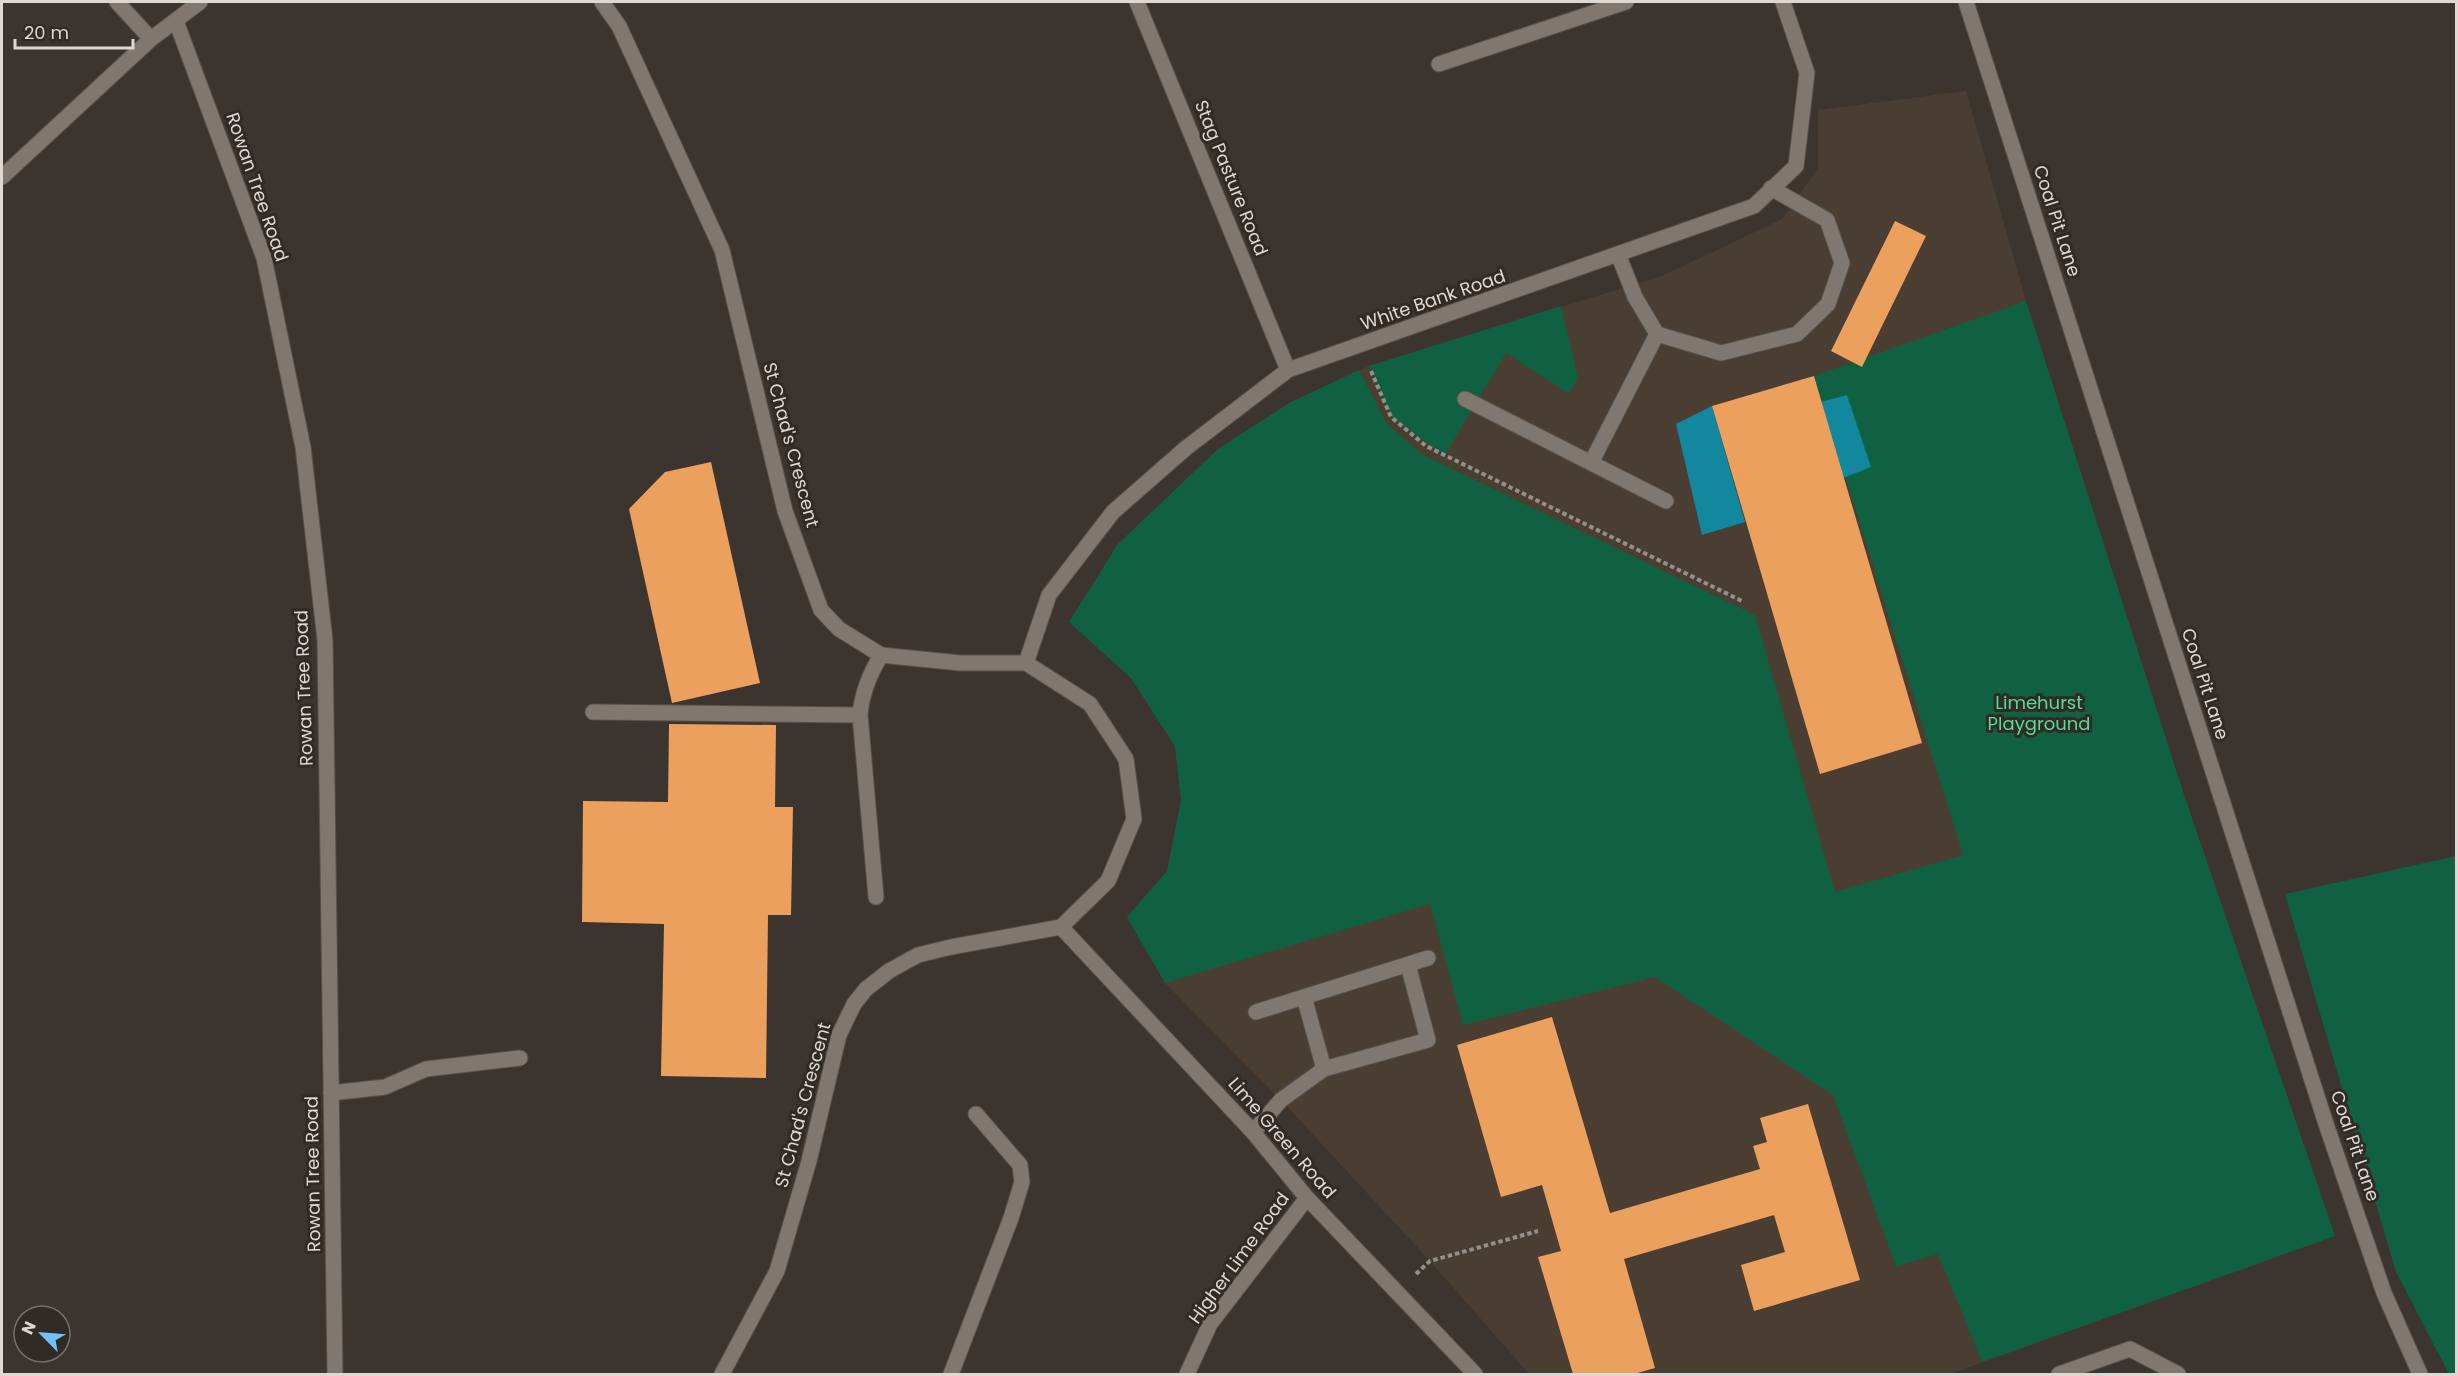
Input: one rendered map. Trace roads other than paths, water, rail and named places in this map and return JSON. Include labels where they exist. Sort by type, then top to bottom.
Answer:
[{"type":"street","points":[[117,2],[151,39]]},
{"type":"street","points":[[2,177],[151,39],[200,2]]},
{"type":"street","name":"St Chad's Crescent","points":[[602,2],[618,26],[722,250],[785,511],[821,610],[839,629],[881,655],[960,663],[1026,663]]},
{"type":"street","name":"Stag Pasture Road","points":[[1137,2],[1288,370]]},
{"type":"street","points":[[1439,64],[1626,2]]},
{"type":"street","name":"White Bank Road","points":[[1026,663],[1050,595],[1113,512],[1186,448],[1288,370],[1754,206],[1796,166],[1807,73],[1783,2]]},
{"type":"street","name":"Coal Pit Lane","points":[[1965,2],[2326,1124],[2384,1293],[2420,1374]]},
{"type":"street","name":"Rowan Tree Road","points":[[176,21],[264,258],[303,447],[325,640],[335,1374]]},
{"type":"street","points":[[1618,254],[1635,297],[1657,334],[1721,353],[1797,334],[1828,304],[1842,262],[1827,220],[1771,188]]},
{"type":"street","points":[[1591,463],[1657,334]]},
{"type":"street","points":[[1465,399],[1666,501]]},
{"type":"street","points":[[876,897],[860,715],[861,702],[869,674],[881,655]]},
{"type":"street","points":[[1026,663],[1090,704],[1126,759],[1134,819],[1108,880],[1061,927]]},
{"type":"street","points":[[593,712],[860,715]]},
{"type":"street","name":"St Chad's Crescent","points":[[722,1374],[777,1271],[809,1161],[839,1035],[854,1004],[866,988],[889,971],[918,956],[951,947],[1061,927]]},
{"type":"street","name":"Lime Green Road","points":[[1061,927],[1253,1132],[1307,1198],[1474,1374]]},
{"type":"street","points":[[1256,1012],[1428,958]]},
{"type":"street","points":[[1253,1132],[1281,1100],[1324,1069],[1428,1040],[1408,965]]},
{"type":"street","points":[[1304,997],[1324,1069]]},
{"type":"street","points":[[331,1093],[385,1087],[434,1068],[520,1058]]},
{"type":"street","points":[[951,1374],[1011,1218],[1022,1182],[1020,1165],[976,1114]]},
{"type":"street","name":"Higher Lime Road","points":[[1187,1374],[1210,1324],[1307,1198]]},
{"type":"street","points":[[2060,1374],[2130,1349],[2178,1374]]},
{"type":"water","points":[[1847,395],[1871,467],[1843,478],[1821,402]]},
{"type":"water","points":[[1712,406],[1745,522],[1702,535],[1676,424]]},
{"type":"park label","name":"Limehurst Playground","points":[[2039,713]]}]
